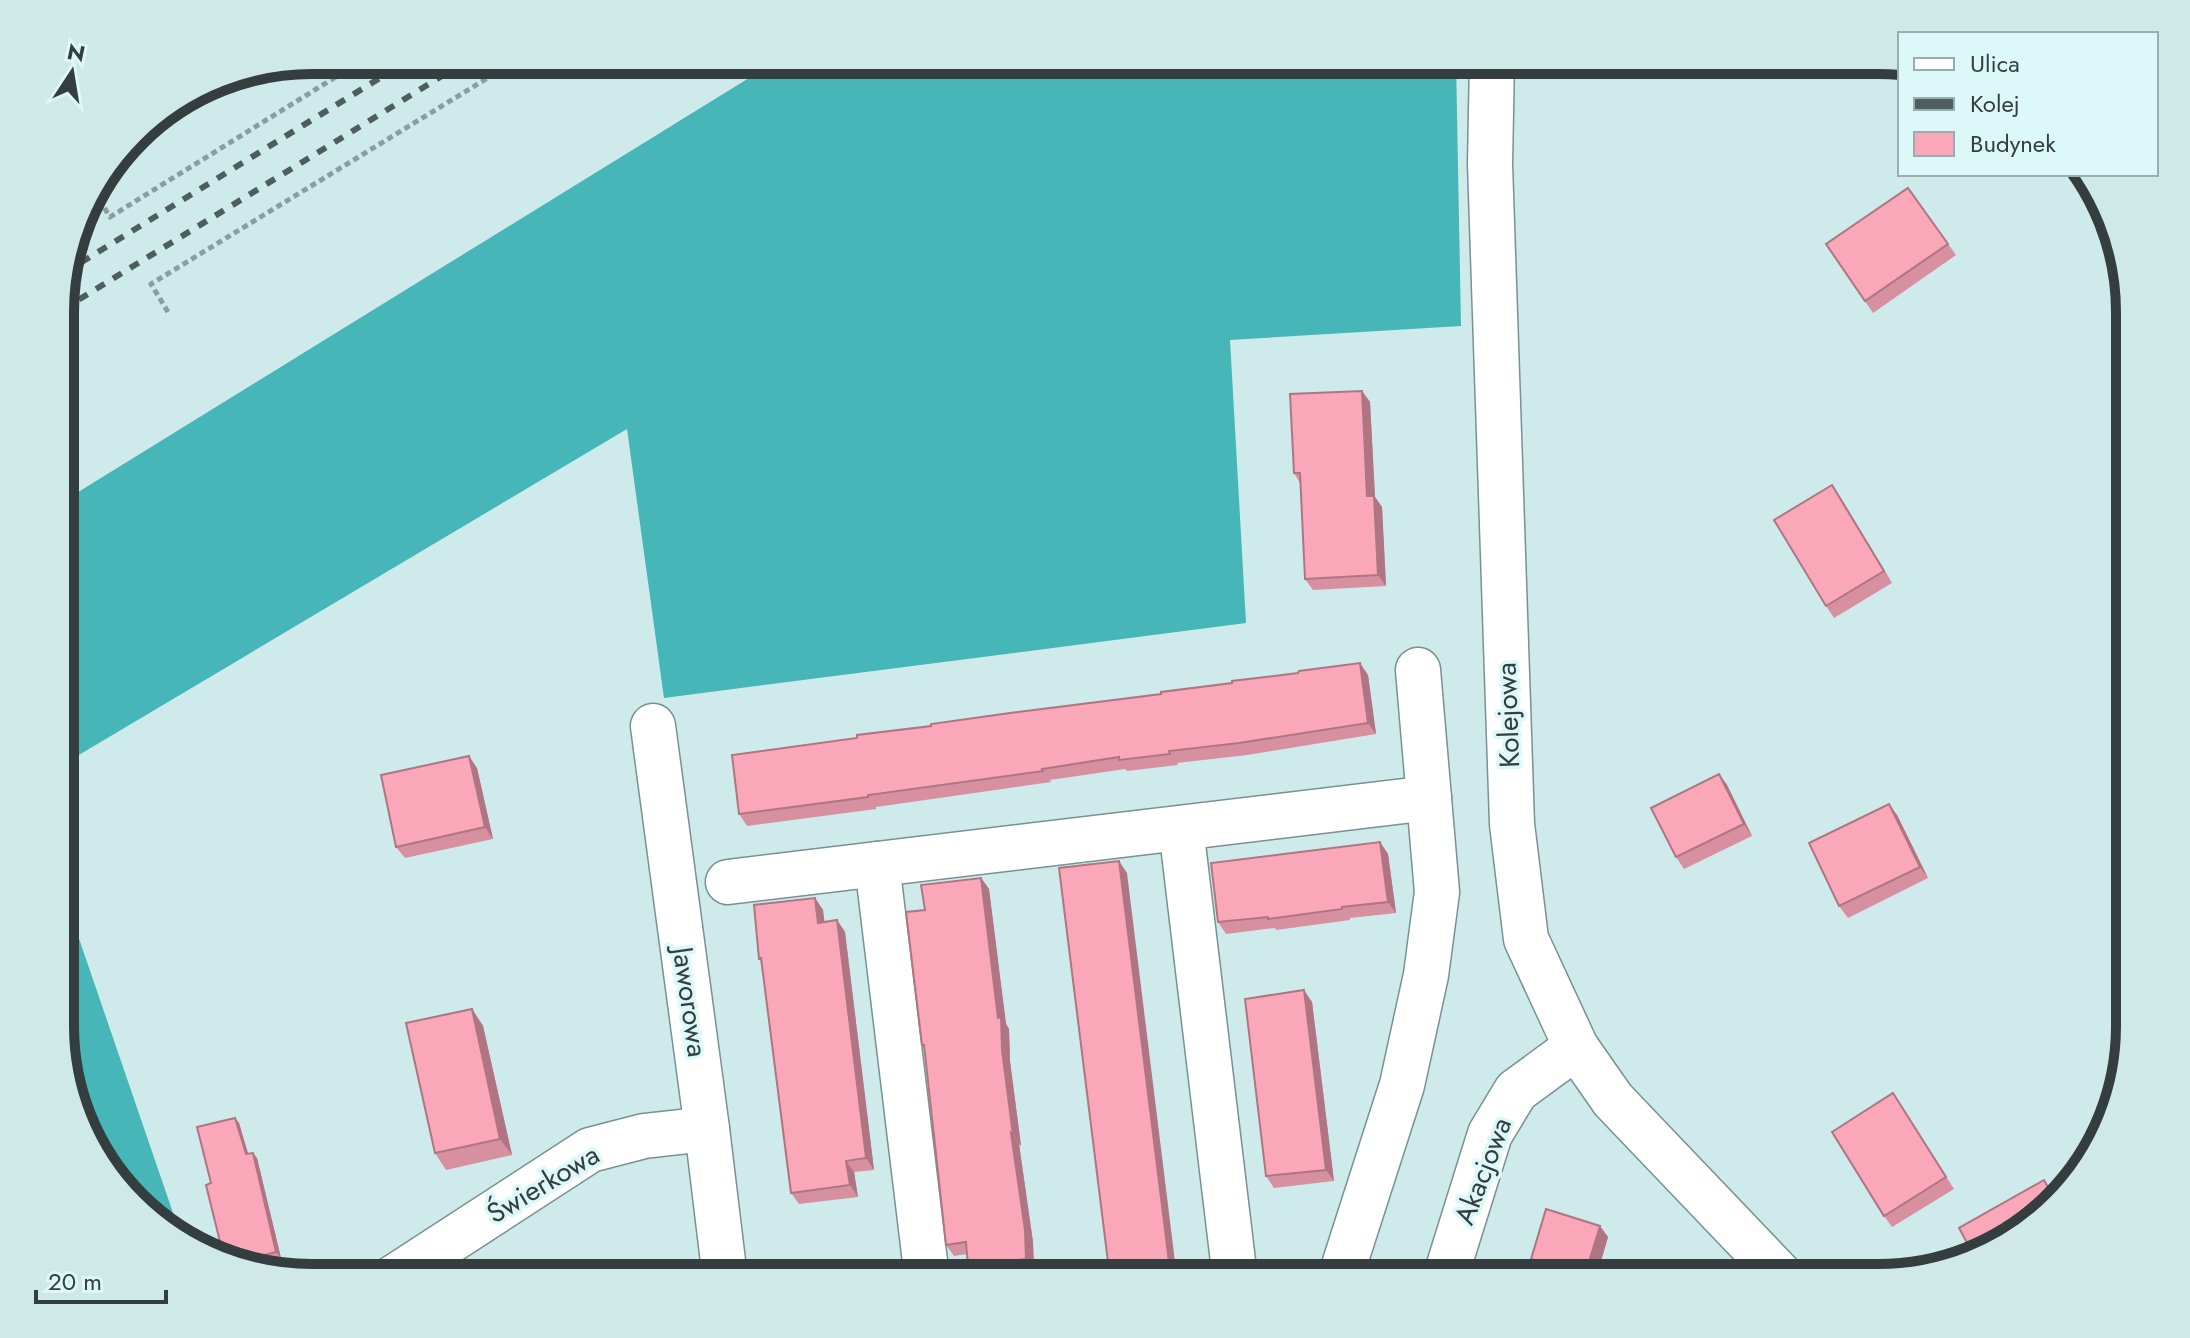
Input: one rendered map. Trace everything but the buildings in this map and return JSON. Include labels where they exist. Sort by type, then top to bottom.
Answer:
[{"type":"street","name":"Kolejowa","points":[[1492,74],[1490,164],[1512,824],[1526,939],[1576,1047],[1613,1100],[1769,1263]]},
{"type":"street","points":[[1345,1263],[1402,1085],[1426,975],[1437,892],[1418,670]]},
{"type":"street","name":"Jaworowa","points":[[653,726],[723,1264]]},
{"type":"street","points":[[728,882],[1429,798]]},
{"type":"street","points":[[1181,828],[1233,1263]]},
{"type":"street","points":[[877,864],[925,1264]]},
{"type":"street","name":"Akacjowa","points":[[1450,1263],[1490,1134],[1516,1091],[1576,1047]]},
{"type":"street","name":"Świerkowa","points":[[415,1264],[590,1150],[644,1136],[707,1129]]},
{"type":"path","points":[[101,203],[110,217],[339,75]]},
{"type":"path","points":[[168,312],[151,284],[493,75]]},
{"type":"shaded area","points":[[1456,74],[1461,326],[1230,340],[1246,623],[664,698],[627,429],[74,758],[74,495],[754,75]]},
{"type":"shaded area","points":[[74,924],[176,1221],[133,1183],[114,1158],[92,1117],[82,1088],[74,1026]]},
{"type":"railway","points":[[79,264],[385,75]]},
{"type":"railway","points":[[75,302],[444,75]]}]
